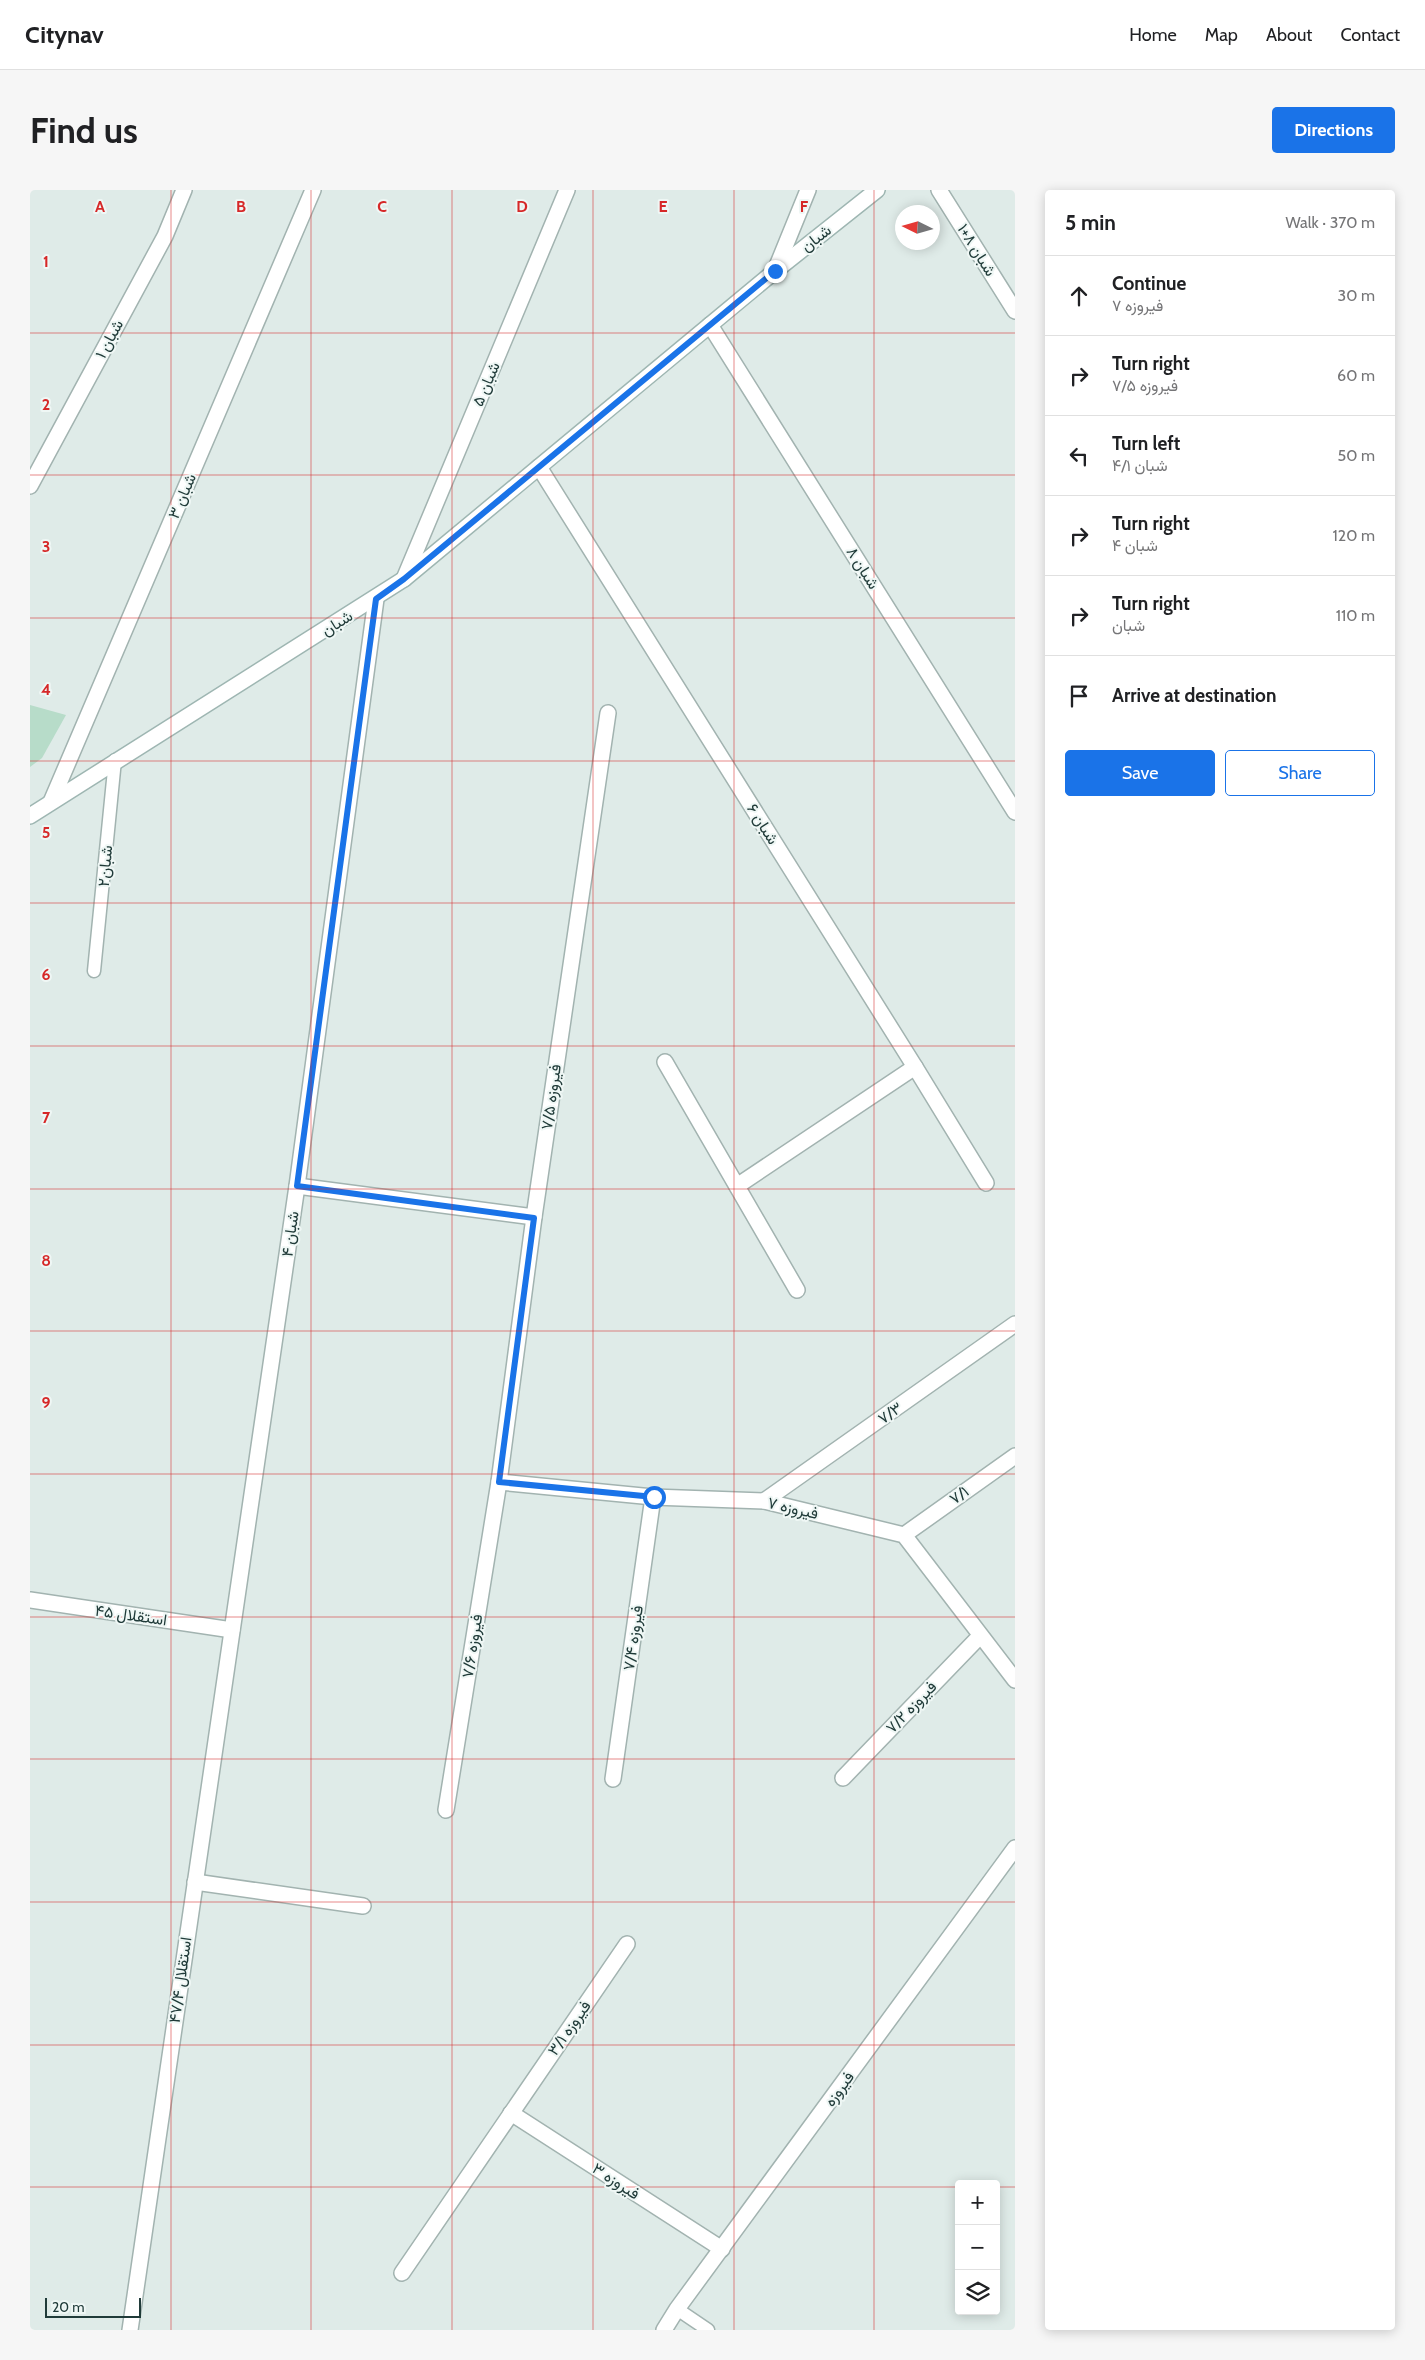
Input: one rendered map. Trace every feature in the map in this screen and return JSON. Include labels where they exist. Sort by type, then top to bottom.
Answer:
[{"type":"street","name":"۱ شبان","points":[[30,486],[165,236],[184,190]]},
{"type":"street","name":"۳ شبان","points":[[51,802],[313,190]]},
{"type":"street","name":"۵ شبان","points":[[404,579],[567,190]]},
{"type":"street","points":[[775,271],[808,190]]},
{"type":"street","name":"شبان","points":[[30,816],[114,760],[376,599],[404,579],[775,271],[877,190]]},
{"type":"street","name":"۱+۸ شبان","points":[[939,190],[1015,311]]},
{"type":"street","name":"۸ شبان","points":[[710,325],[1015,812]]},
{"type":"street","name":"۶ شبان","points":[[539,467],[986,1183]]},
{"type":"street","name":"۴ شبان","points":[[232,1630],[297,1186],[376,599]]},
{"type":"street","name":"۷/۵ فیروزه","points":[[499,1482],[534,1218],[608,713]]},
{"type":"street","points":[[665,1062],[797,1290]]},
{"type":"street","points":[[737,1186],[915,1067]]},
{"type":"street","points":[[297,1186],[534,1218]]},
{"type":"street","name":"۷/۳","points":[[764,1501],[1015,1324]]},
{"type":"street","name":"۷/۱","points":[[904,1535],[1015,1456]]},
{"type":"street","name":"۷ فیروزه","points":[[499,1482],[654,1497],[764,1501],[904,1535]]},
{"type":"street","name":"۷/۶ فیروزه","points":[[446,1810],[499,1482]]},
{"type":"street","name":"۷/۴ فیروزه","points":[[613,1779],[654,1497]]},
{"type":"street","points":[[904,1535],[1015,1680]]},
{"type":"street","name":"۴۵ استقلال","points":[[30,1600],[232,1630]]},
{"type":"street","name":"۴۷/۴ استقلال","points":[[130,2330],[232,1630]]},
{"type":"street","name":"۷/۲ فیروزه","points":[[843,1778],[980,1636]]},
{"type":"street","name":"فیروزه","points":[[664,2330],[677,2309],[1015,1848]]},
{"type":"street","points":[[194,1882],[363,1906]]},
{"type":"street","name":"۳/۱ فیروزه","points":[[402,2273],[627,1944]]},
{"type":"street","name":"۳ فیروزه","points":[[511,2113],[722,2249]]},
{"type":"lane","name":"شبان۲","points":[[94,971],[114,760]]},
{"type":"lane","points":[[677,2309],[708,2330]]},
{"type":"green space","points":[[30,705],[66,715],[42,758],[30,767]]},
{"type":"route","points":[[654,1497],[499,1482],[534,1218],[297,1186],[376,599],[404,579],[775,271]]}]
